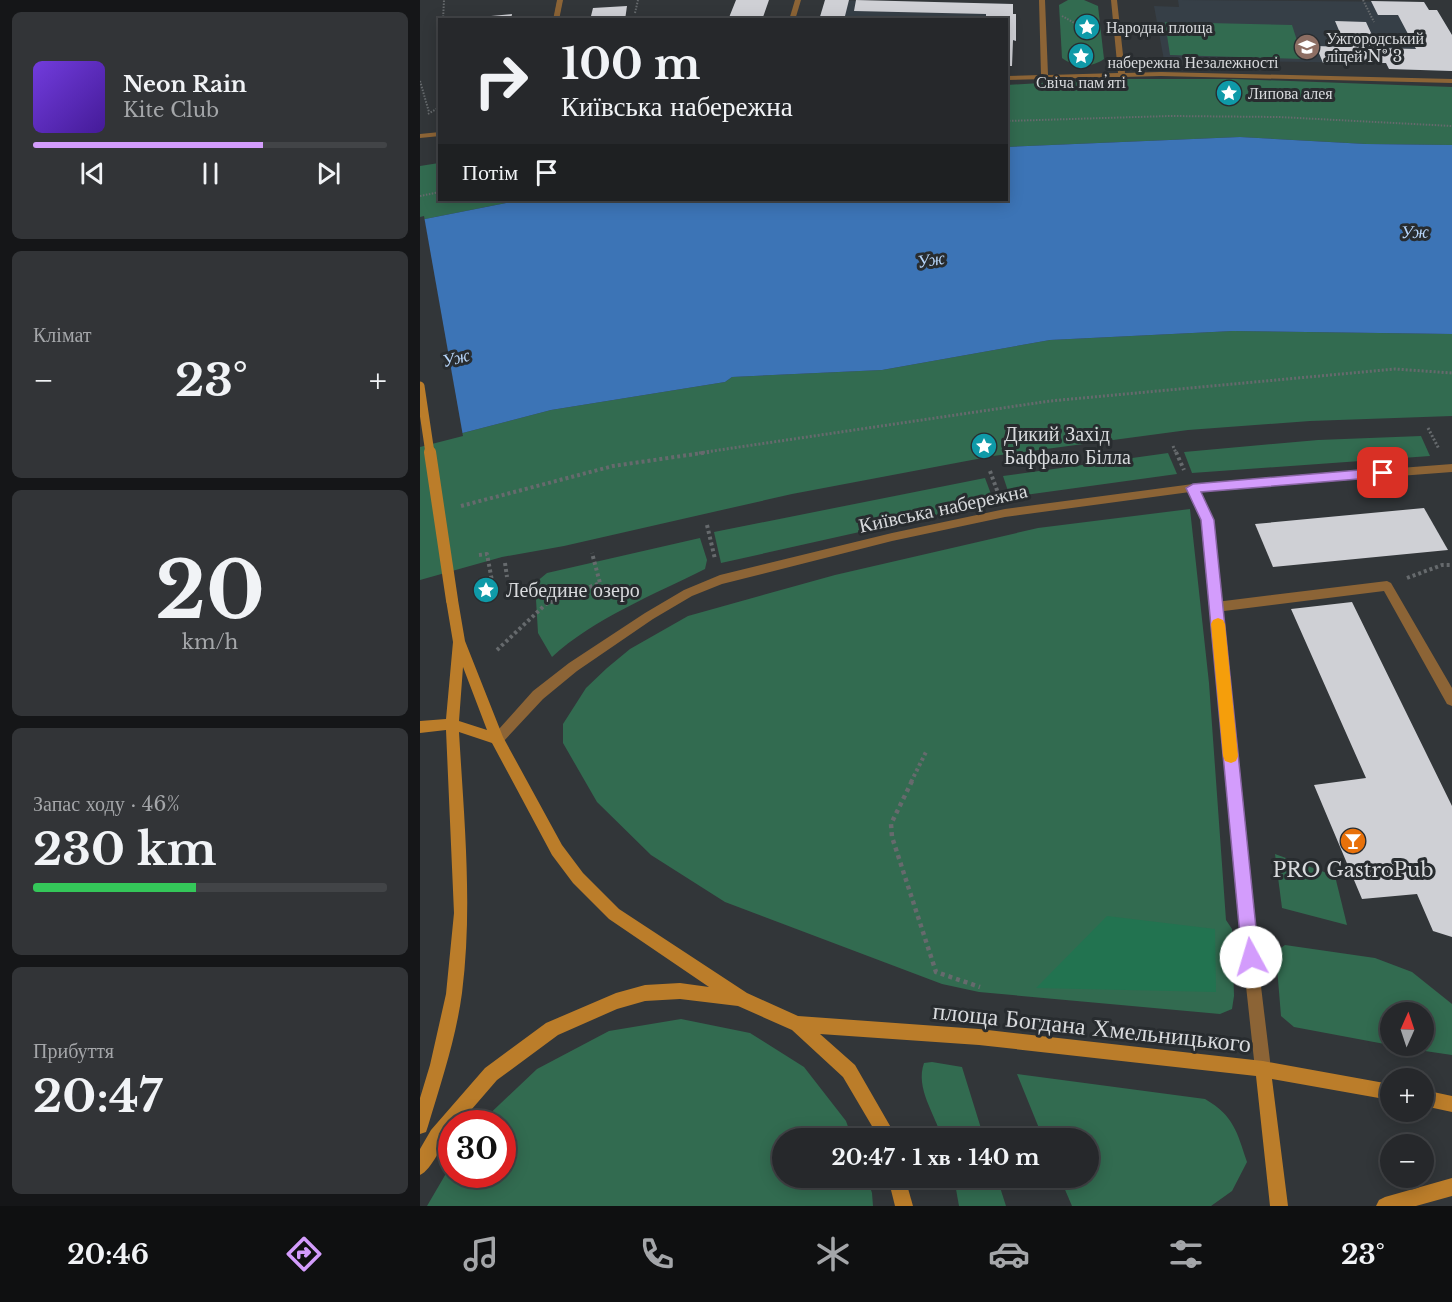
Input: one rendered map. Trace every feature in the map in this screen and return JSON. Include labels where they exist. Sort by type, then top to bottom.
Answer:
[{"type":"main road","name":"площа Богдана Хмельницького","points":[[420,386],[459,641],[497,739],[557,850],[578,878],[615,914],[741,999],[798,1024],[849,1071],[882,1128]]},
{"type":"main road","name":"площа Богдана Хмельницького","points":[[420,1126],[438,1065],[454,994],[461,913],[452,724],[459,641]]},
{"type":"main road","points":[[420,727],[452,724],[497,739]]},
{"type":"main road","name":"площа Богдана Хмельницького","points":[[420,1166],[437,1136],[491,1074],[552,1029],[616,1001],[645,993],[680,991],[741,999]]},
{"type":"main road","name":"площа Богдана Хмельницького","points":[[798,1024],[979,1037],[1263,1069]]},
{"type":"main road","points":[[1279,1206],[1263,1069],[1380,1090]]},
{"type":"main road","points":[[1434,1100],[1452,1104]]},
{"type":"main road","points":[[1385,1206],[1452,1187]]},
{"type":"main road","points":[[900,1188],[904,1206]]},
{"type":"street","points":[[556,18],[560,0]]},
{"type":"street","points":[[793,18],[798,0]]},
{"type":"street","points":[[1042,0],[1045,73]]},
{"type":"street","points":[[1114,0],[1122,72]]},
{"type":"street","name":"набережна Незалежності","points":[[1008,78],[1045,73],[1122,72],[1452,81]]},
{"type":"street","points":[[420,136],[438,134]]},
{"type":"street","name":"Київська набережна","points":[[497,739],[538,695],[573,667],[649,616],[688,593],[720,580],[892,537],[1005,513],[1193,488],[1452,468]]},
{"type":"street","name":"площа Богдана Хмельницького","points":[[1193,488],[1208,520],[1245,912],[1263,1069]]},
{"type":"street","points":[[1216,607],[1386,586],[1452,700]]},
{"type":"path","points":[[443,18],[444,0]]},
{"type":"path","points":[[635,13],[638,0]]},
{"type":"path","points":[[1364,0],[1374,22]]},
{"type":"path","points":[[1058,15],[1101,39]]},
{"type":"path","points":[[420,81],[429,112],[438,108]]},
{"type":"path","points":[[1008,121],[1170,116],[1279,117],[1452,126]]},
{"type":"path","points":[[420,196],[438,192]]},
{"type":"path","points":[[454,508],[613,465],[1050,401],[1395,369],[1452,372]]},
{"type":"path","points":[[706,525],[714,555]]},
{"type":"path","points":[[497,650],[546,604],[600,584],[592,553]]},
{"type":"path","points":[[479,555],[487,554],[492,581]]},
{"type":"path","points":[[505,563],[507,577]]},
{"type":"path","points":[[1386,586],[1442,565],[1452,565]]},
{"type":"path","points":[[926,752],[891,824],[892,837],[936,972],[980,987]]},
{"type":"shaded area","points":[[825,0],[1013,4],[1013,14],[1016,14],[1016,41],[1013,41],[1012,66],[1008,66],[1008,18],[820,18]]},
{"type":"shaded area","name":"Ужгородський ліцей № 3","points":[[1178,0],[1424,2],[1429,10],[1437,10],[1452,35],[1452,71],[1389,69],[1386,63],[1164,60],[1154,6],[1179,7]]},
{"type":"green space","points":[[1068,0],[1084,0],[1098,6],[1104,59],[1099,62],[1083,65],[1062,58],[1059,5]]},
{"type":"green space","points":[[1165,22],[1292,25],[1303,59],[1170,55]]},
{"type":"green space","points":[[1107,79],[1234,79],[1452,87],[1452,145],[1366,144],[1240,137],[1008,147],[1008,85]]},
{"type":"green space","points":[[438,163],[438,201],[517,201],[420,220],[420,166]]},
{"type":"green space","points":[[1233,331],[1452,334],[1452,416],[1310,421],[1188,430],[993,456],[792,494],[564,546],[502,557],[420,580],[420,444],[551,410],[725,382],[732,377],[882,370],[1050,340]]},
{"type":"green space","points":[[1421,436],[1430,456],[1192,473],[1184,452],[1318,440]]},
{"type":"green space","points":[[1168,453],[1177,474],[1010,497],[1003,476]]},
{"type":"green space","points":[[985,478],[994,502],[721,563],[714,532]]},
{"type":"green space","points":[[1190,509],[1209,683],[1226,920],[1232,929],[1234,996],[1232,1009],[1220,1014],[979,992],[942,984],[725,902],[651,855],[597,802],[563,743],[563,724],[586,688],[630,649],[688,616],[835,575],[1038,528]]},
{"type":"green space","points":[[700,538],[707,560],[705,569],[605,619],[568,643],[552,657],[538,633],[535,583],[547,573]]},
{"type":"green space","points":[[1275,854],[1335,876],[1347,925],[1282,908]]},
{"type":"green space","points":[[1107,916],[1215,929],[1216,992],[1036,988]]},
{"type":"green space","points":[[1285,945],[1375,958],[1412,972],[1452,1004],[1452,1055],[1434,1052],[1434,1002],[1380,1002],[1380,1043],[1294,1027],[1281,1016],[1277,951]]},
{"type":"green space","points":[[681,1019],[750,1033],[804,1067],[846,1121],[848,1128],[772,1128],[772,1188],[870,1188],[873,1206],[427,1206],[438,1187],[516,1188],[516,1110],[494,1110],[537,1069],[609,1031]]},
{"type":"green space","points":[[932,1062],[962,1067],[981,1128],[939,1128],[924,1091],[922,1072],[924,1063]]},
{"type":"green space","points":[[1017,1074],[1205,1099],[1228,1118],[1237,1133],[1247,1162],[1232,1191],[1211,1206],[1072,1206],[1064,1188],[1099,1188],[1099,1128],[1039,1128]]},
{"type":"green space","points":[[956,1188],[1000,1188],[1006,1206],[959,1206]]},
{"type":"water","name":"Уж","points":[[1240,137],[1366,144],[1452,145],[1452,334],[1233,331],[1050,340],[882,370],[732,377],[725,382],[551,410],[420,444],[420,220],[517,201],[1008,201],[1008,147]]},
{"type":"pier","points":[[424,216],[463,436],[420,447],[420,217]]},
{"type":"building","points":[[736,0],[769,0],[763,18],[729,18]]},
{"type":"building","points":[[825,0],[849,0],[844,18],[820,18]]},
{"type":"building","points":[[856,0],[1013,4],[1013,14],[1016,14],[1016,41],[1013,40],[1012,66],[1008,66],[1008,18],[986,18],[986,14],[854,11]]},
{"type":"building","points":[[1371,1],[1424,2],[1429,10],[1437,10],[1452,35],[1452,71],[1389,69],[1386,63],[1323,63],[1316,46],[1346,47],[1335,21],[1366,22],[1378,48],[1416,49],[1398,15],[1378,15]]},
{"type":"building","points":[[627,6],[625,18],[590,18],[593,8]]},
{"type":"building","points":[[512,14],[511,18],[490,18],[491,16]]},
{"type":"building","points":[[1424,508],[1448,550],[1273,567],[1255,524]]},
{"type":"building","points":[[1352,602],[1452,806],[1452,937],[1433,931],[1417,894],[1362,899],[1314,785],[1366,778],[1291,609]]},
{"type":"slow traffic","points":[[1218,624],[1231,756]]},
{"type":"place","name":"Народна площа","points":[[1087,27]]},
{"type":"place","name":"Ужгородський ліцей № 3","points":[[1307,47]]},
{"type":"place","name":"Свіча памʼяті","points":[[1081,56]]},
{"type":"place","name":"Липова алея","points":[[1229,93]]},
{"type":"place","name":"Дикий Захід Баффало Білла","points":[[984,446]]},
{"type":"place","name":"Лебедине озеро","points":[[486,590]]},
{"type":"place","name":"PRO GastroPub","points":[[1353,841]]},
{"type":"route","points":[[1251,957],[1208,520],[1193,488],[1383,473]]}]
